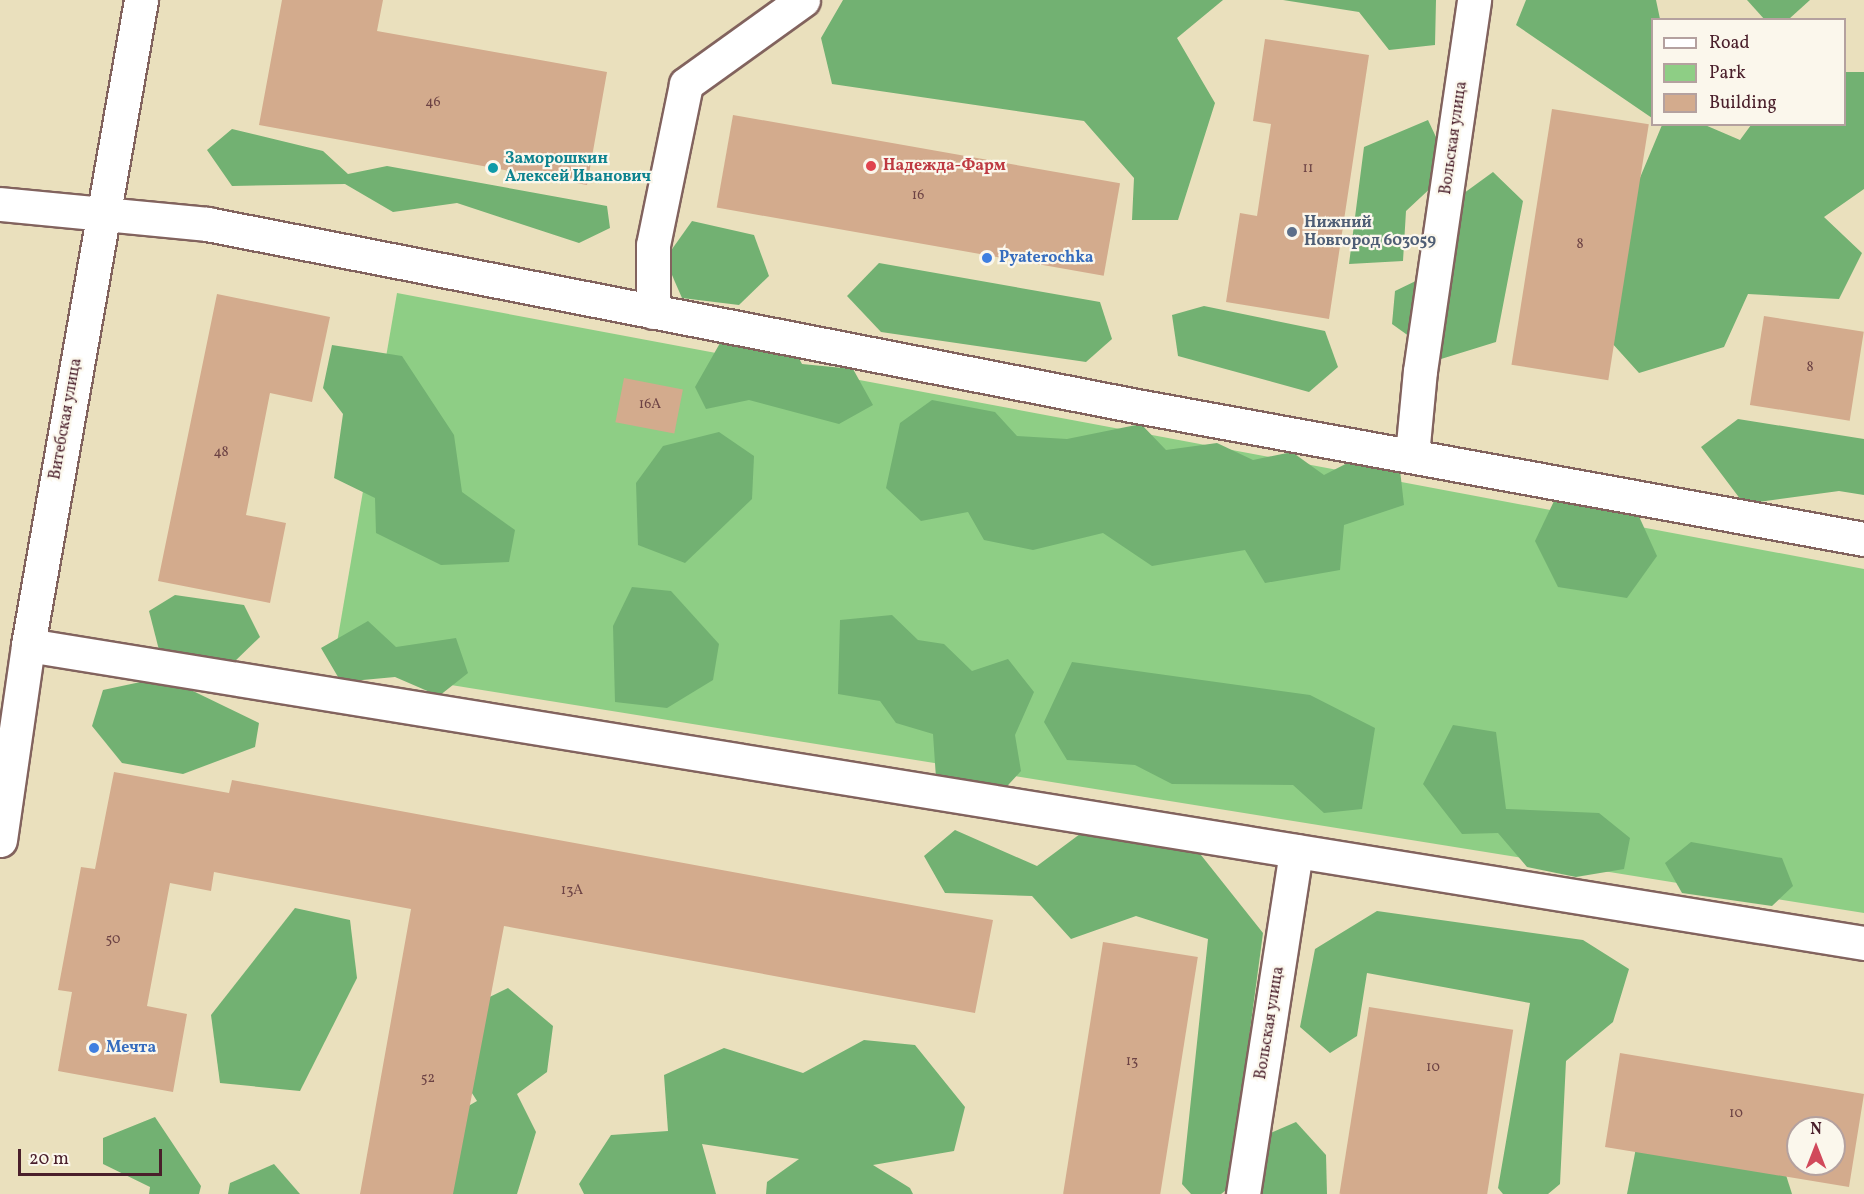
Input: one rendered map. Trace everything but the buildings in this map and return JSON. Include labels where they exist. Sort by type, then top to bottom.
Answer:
[{"type":"street","name":"Витебская улица","points":[[0,840],[28,645],[101,212],[141,0]]},
{"type":"street","points":[[653,312],[653,245],[686,84],[803,0]]},
{"type":"street","name":"Вольская улица","points":[[1412,455],[1420,371],[1474,0]]},
{"type":"street","points":[[0,204],[207,224],[653,312],[1864,539]]},
{"type":"street","points":[[28,645],[1056,809],[1296,851],[1864,943]]},
{"type":"street","name":"Вольская улица","points":[[1243,1194],[1296,851]]},
{"type":"green space","points":[[843,0],[1223,0],[1177,38],[1215,103],[1178,220],[1132,220],[1134,178],[1084,121],[832,84],[821,38]]},
{"type":"green space","points":[[1283,0],[1436,0],[1435,45],[1389,50],[1359,12]]},
{"type":"green space","points":[[1526,0],[1656,0],[1660,18],[1651,18],[1651,117],[1516,25]]},
{"type":"green space","points":[[1747,0],[1810,0],[1790,18],[1763,18]]},
{"type":"green space","points":[[1846,72],[1864,72],[1864,189],[1824,217],[1862,253],[1839,299],[1748,294],[1724,347],[1639,373],[1584,312],[1662,126],[1707,126],[1740,140],[1750,126],[1846,126]]},
{"type":"green space","points":[[1428,120],[1451,169],[1406,211],[1403,261],[1349,264],[1364,147]]},
{"type":"green space","points":[[232,129],[323,151],[348,174],[387,166],[607,206],[610,228],[579,243],[457,203],[393,212],[345,184],[232,186],[207,150]]},
{"type":"green space","points":[[1493,172],[1523,201],[1496,342],[1441,359],[1392,324],[1395,291],[1455,262],[1460,196]]},
{"type":"green space","points":[[692,221],[754,235],[769,276],[739,305],[682,298],[665,259]]},
{"type":"green space","points":[[879,263],[1100,302],[1112,339],[1086,362],[881,332],[847,296]]},
{"type":"green space","points":[[397,293],[1864,569],[1864,913],[333,666]]},
{"type":"green space","points":[[1204,306],[1325,331],[1338,367],[1309,392],[1178,356],[1172,315]]},
{"type":"green space","points":[[732,322],[784,331],[802,364],[853,369],[873,405],[839,424],[749,400],[706,409],[695,387]]},
{"type":"green space","points":[[332,345],[402,356],[454,435],[462,492],[515,530],[509,562],[441,565],[376,533],[375,498],[334,478],[343,414],[323,388]]},
{"type":"green space","points":[[932,400],[995,412],[1017,436],[1067,439],[1141,424],[1166,450],[1217,443],[1253,460],[1292,452],[1324,475],[1369,452],[1400,470],[1404,505],[1344,525],[1340,570],[1265,583],[1245,550],[1152,566],[1103,533],[1033,550],[984,540],[968,512],[921,521],[886,488],[900,423]]},
{"type":"green space","points":[[1738,419],[1864,439],[1864,495],[1839,491],[1744,504],[1701,447]]},
{"type":"green space","points":[[719,432],[754,456],[752,499],[685,563],[638,545],[636,483],[663,446]]},
{"type":"green space","points":[[1555,499],[1637,512],[1657,556],[1627,598],[1558,587],[1535,541]]},
{"type":"green space","points":[[632,587],[671,591],[719,644],[713,680],[667,708],[615,702],[613,626]]},
{"type":"green space","points":[[175,595],[244,605],[260,637],[231,665],[159,650],[149,611]]},
{"type":"green space","points":[[892,615],[918,640],[944,644],[972,671],[1008,659],[1034,692],[1015,735],[1021,771],[999,795],[936,778],[933,734],[896,723],[880,701],[838,694],[840,620]]},
{"type":"green space","points":[[368,621],[396,647],[456,638],[468,673],[439,696],[395,677],[341,682],[321,648]]},
{"type":"green space","points":[[1072,662],[1310,695],[1375,728],[1362,809],[1324,813],[1293,785],[1172,784],[1135,765],[1067,760],[1044,722]]},
{"type":"green space","points":[[164,677],[259,723],[255,747],[183,774],[122,763],[92,726],[103,690]]},
{"type":"green space","points":[[1453,725],[1496,732],[1506,809],[1599,813],[1630,838],[1624,869],[1576,877],[1527,867],[1498,833],[1462,834],[1423,784]]},
{"type":"green space","points":[[955,830],[1037,866],[1080,834],[1197,850],[1263,933],[1229,1188],[1221,1194],[1191,1194],[1182,1184],[1208,939],[1136,916],[1071,939],[1032,896],[945,893],[924,856]]},
{"type":"green space","points":[[1691,842],[1782,858],[1793,886],[1772,906],[1682,893],[1665,863]]},
{"type":"green space","points":[[295,908],[350,920],[357,978],[300,1091],[220,1083],[211,1015]]},
{"type":"green space","points":[[1377,911],[1583,940],[1629,969],[1613,1022],[1566,1061],[1560,1184],[1548,1194],[1503,1194],[1498,1188],[1530,1003],[1367,973],[1357,1036],[1330,1053],[1300,1027],[1315,949]]},
{"type":"green space","points":[[508,988],[553,1026],[547,1072],[517,1094],[536,1132],[517,1194],[438,1194],[446,1119],[477,1101],[455,1066],[465,1009]]},
{"type":"green space","points":[[864,1040],[915,1045],[965,1107],[954,1151],[873,1165],[910,1188],[913,1194],[766,1194],[767,1182],[799,1159],[702,1144],[716,1194],[584,1194],[579,1184],[611,1135],[668,1131],[664,1075],[724,1048],[803,1073]]},
{"type":"green space","points":[[155,1117],[201,1186],[199,1194],[149,1194],[150,1187],[103,1164],[103,1138]]},
{"type":"green space","points":[[1296,1122],[1326,1155],[1327,1194],[1255,1194],[1259,1138]]},
{"type":"green space","points":[[1636,1148],[1786,1175],[1792,1194],[1627,1194]]},
{"type":"green space","points":[[274,1164],[300,1194],[228,1194],[230,1183]]},
{"type":"place","name":"Надежда-Фарм","points":[[871,166]]},
{"type":"place","name":"Заморошкин Алексей Иванович","points":[[493,168]]},
{"type":"place","name":"Нижний Новгород 603059","points":[[1292,232]]},
{"type":"place","name":"Pyaterochka","points":[[987,258]]},
{"type":"place","name":"Мечта","points":[[94,1048]]}]
